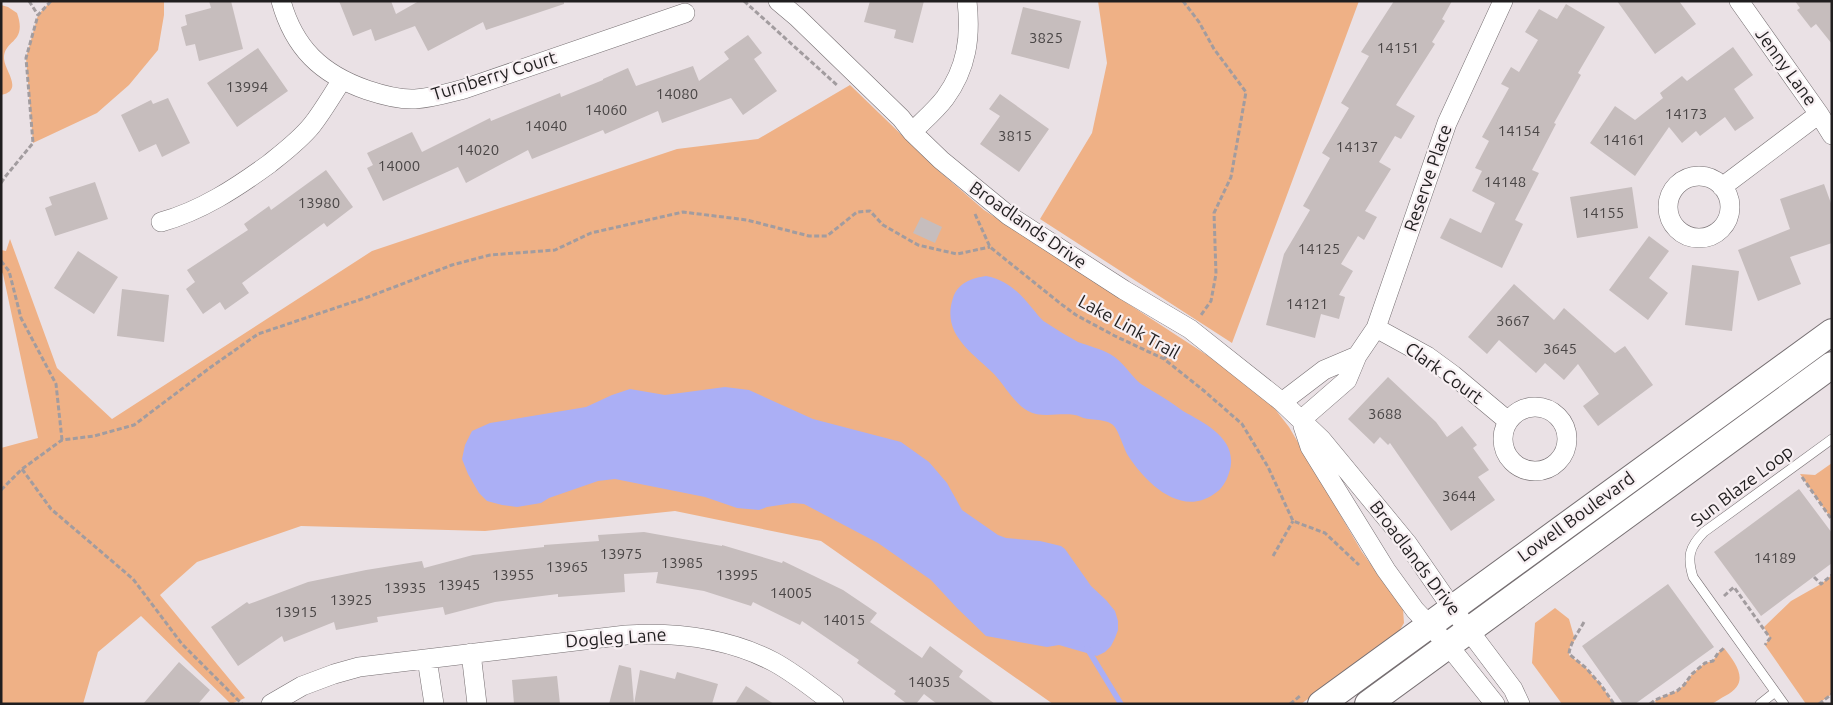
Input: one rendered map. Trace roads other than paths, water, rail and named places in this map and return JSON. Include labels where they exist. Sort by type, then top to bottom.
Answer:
[{"type":"main road","name":"Lowell Boulevard","points":[[1313,698],[1430,625],[1832,332]]},
{"type":"main road","name":"Lowell Boulevard","points":[[1368,704],[1832,365]]},
{"type":"street","name":"Turnberry Court","points":[[281,1],[286,20],[299,44],[320,67],[342,80],[393,97],[415,99],[438,96],[611,40],[685,13]]},
{"type":"street","name":"Broadlands Drive","points":[[778,1],[846,64],[941,160],[972,186],[1008,214],[1074,258],[1190,329],[1226,355],[1301,420],[1322,440],[1407,543],[1452,608],[1513,689],[1520,704]]},
{"type":"street","points":[[912,132],[945,99],[956,80],[967,52],[969,32],[967,1]]},
{"type":"street","name":"Reserve Place","points":[[1301,420],[1347,380],[1357,356],[1376,328],[1447,122],[1503,1]]},
{"type":"street","name":"Jenny Lane","points":[[1738,1],[1832,134]]},
{"type":"street","points":[[161,222],[180,217],[213,201],[285,152],[311,126],[342,80]]},
{"type":"street","points":[[1722,187],[1819,114]]},
{"type":"street","name":"Clark Court","points":[[1376,328],[1427,356],[1508,421]]},
{"type":"street","points":[[1282,402],[1324,370],[1357,356]]},
{"type":"street","name":"Broadlands Drive","points":[[1301,420],[1310,446],[1386,570],[1415,610],[1448,645],[1495,704]]},
{"type":"street","name":"Dogleg Lane","points":[[271,704],[302,686],[359,667],[626,635],[678,634],[727,643],[752,652],[782,667],[834,704]]},
{"type":"street","points":[[472,653],[476,704]]},
{"type":"street","points":[[427,659],[434,704]]},
{"type":"lane","name":"Sun Blaze Loop","points":[[1784,704],[1693,577],[1690,565],[1690,552],[1704,532],[1832,439]]},
{"type":"lane","points":[[1760,704],[1776,692]]},
{"type":"water","points":[[986,276],[1000,280],[1012,288],[1041,319],[1053,327],[1078,342],[1115,357],[1141,384],[1219,434],[1230,451],[1231,461],[1228,476],[1221,488],[1214,494],[1201,500],[1188,502],[1176,499],[1153,485],[1143,475],[1127,454],[1118,432],[1111,423],[1068,414],[1034,414],[1018,404],[994,374],[968,350],[955,332],[951,322],[950,311],[953,298],[958,289],[970,280]]},
{"type":"water","points":[[725,387],[749,390],[813,419],[901,442],[929,462],[947,483],[962,510],[998,535],[1006,538],[1040,541],[1061,546],[1091,586],[1115,611],[1118,630],[1111,646],[1097,656],[1059,645],[1047,647],[986,636],[931,580],[878,543],[804,504],[793,503],[759,510],[737,508],[705,497],[615,479],[598,481],[549,498],[541,503],[517,507],[487,501],[479,493],[462,459],[465,445],[472,431],[490,423],[586,407],[630,389],[665,395]]},
{"type":"waterway","points":[[1087,648],[1121,704]]}]
